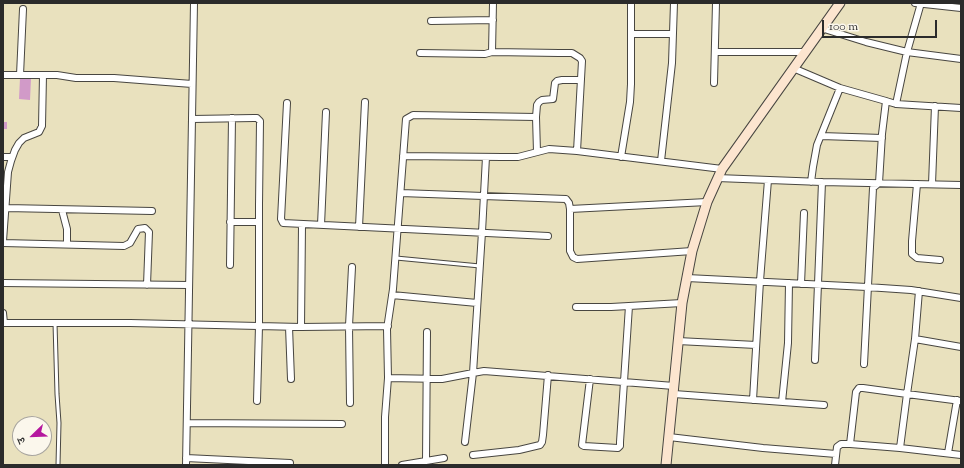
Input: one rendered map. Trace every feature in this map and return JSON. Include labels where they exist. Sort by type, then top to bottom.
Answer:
[{"type":"street","points":[[194,3],[186,462],[290,463]]},
{"type":"street","points":[[492,52],[493,3]]},
{"type":"street","points":[[621,157],[632,84],[630,3]]},
{"type":"street","points":[[661,161],[672,62],[674,3]]},
{"type":"street","points":[[714,83],[716,52],[716,3]]},
{"type":"street","points":[[666,465],[682,303],[692,251],[707,202],[722,169],[840,3]]},
{"type":"street","points":[[896,104],[919,3],[961,8]]},
{"type":"street","points":[[20,75],[23,9]]},
{"type":"street","points":[[431,21],[493,20]]},
{"type":"street","points":[[822,28],[866,42],[907,52],[961,59]]},
{"type":"street","points":[[631,34],[673,34]]},
{"type":"street","points":[[420,53],[485,54],[492,52],[572,54],[580,58],[582,61],[577,151]]},
{"type":"street","points":[[716,52],[804,52]]},
{"type":"street","points":[[793,68],[840,88],[896,104],[961,108]]},
{"type":"street","points":[[3,75],[43,75],[192,84]]},
{"type":"street","points":[[43,75],[42,122],[40,130],[37,133],[24,138],[15,150],[8,172],[3,242],[124,246],[130,243],[140,228],[147,229],[149,232],[147,285]]},
{"type":"street","points":[[537,152],[537,105],[539,102],[553,99],[556,82],[562,80],[581,80]]},
{"type":"street","points":[[811,182],[818,145],[840,88]]},
{"type":"street","points":[[864,364],[873,188],[879,183],[886,101]]},
{"type":"street","points":[[359,227],[365,102]]},
{"type":"street","points":[[287,103],[281,219],[285,224],[548,236]]},
{"type":"street","points":[[932,184],[934,106]]},
{"type":"street","points":[[321,225],[326,112]]},
{"type":"street","points":[[385,465],[388,326],[401,193],[406,118],[410,116],[536,117]]},
{"type":"street","points":[[230,265],[232,118]]},
{"type":"street","points":[[192,119],[254,118],[260,121],[257,401]]},
{"type":"street","points":[[821,136],[882,138]]},
{"type":"street","points":[[403,156],[518,157],[549,149],[577,151],[722,169]]},
{"type":"street","points":[[3,157],[12,158]]},
{"type":"street","points":[[465,442],[473,373],[486,157]]},
{"type":"street","points":[[717,178],[811,182],[961,185]]},
{"type":"street","points":[[753,400],[768,180]]},
{"type":"street","points":[[815,360],[822,182]]},
{"type":"street","points":[[917,184],[912,254],[917,258],[940,260]]},
{"type":"street","points":[[401,193],[566,199],[569,203],[570,209],[570,251],[573,257],[577,259],[692,251]]},
{"type":"street","points":[[570,209],[707,202]]},
{"type":"street","points":[[6,208],[152,211]]},
{"type":"street","points":[[62,210],[67,244]]},
{"type":"street","points":[[801,284],[804,213]]},
{"type":"street","points":[[230,222],[259,222]]},
{"type":"street","points":[[301,327],[302,224]]},
{"type":"street","points":[[350,403],[349,326],[352,267]]},
{"type":"street","points":[[687,278],[818,285],[868,286],[911,290],[961,298]]},
{"type":"street","points":[[3,283],[189,285]]},
{"type":"street","points":[[782,402],[788,343],[789,283]]},
{"type":"street","points":[[900,448],[915,339],[919,292]]},
{"type":"street","points":[[392,296],[478,304]]},
{"type":"street","points":[[576,307],[682,303]]},
{"type":"street","points":[[590,379],[582,445],[615,449],[620,446],[629,306]]},
{"type":"street","points":[[3,313],[3,323],[130,323],[289,327],[388,326]]},
{"type":"street","points":[[289,327],[291,379]]},
{"type":"street","points":[[426,461],[425,379],[427,332]]},
{"type":"street","points":[[915,339],[961,347]]},
{"type":"street","points":[[678,341],[756,345]]},
{"type":"street","points":[[388,378],[442,379],[484,372],[548,375],[624,382],[753,400],[824,405]]},
{"type":"street","points":[[473,455],[519,450],[540,445],[543,435],[548,375]]},
{"type":"street","points":[[850,444],[856,392],[863,388],[959,401],[948,453]]},
{"type":"street","points":[[187,423],[342,424]]},
{"type":"street","points":[[669,437],[763,448],[836,454]]},
{"type":"street","points":[[835,465],[838,446],[844,444],[961,454]]},
{"type":"street","points":[[402,465],[444,458]]},
{"type":"lane","points":[[395,258],[480,266]]},
{"type":"lane","points":[[55,323],[59,423],[58,465]]},
{"type":"building","points":[[20,78],[31,78],[30,100],[19,99]]},
{"type":"building","points":[[3,122],[7,122],[7,129],[3,129]]}]
